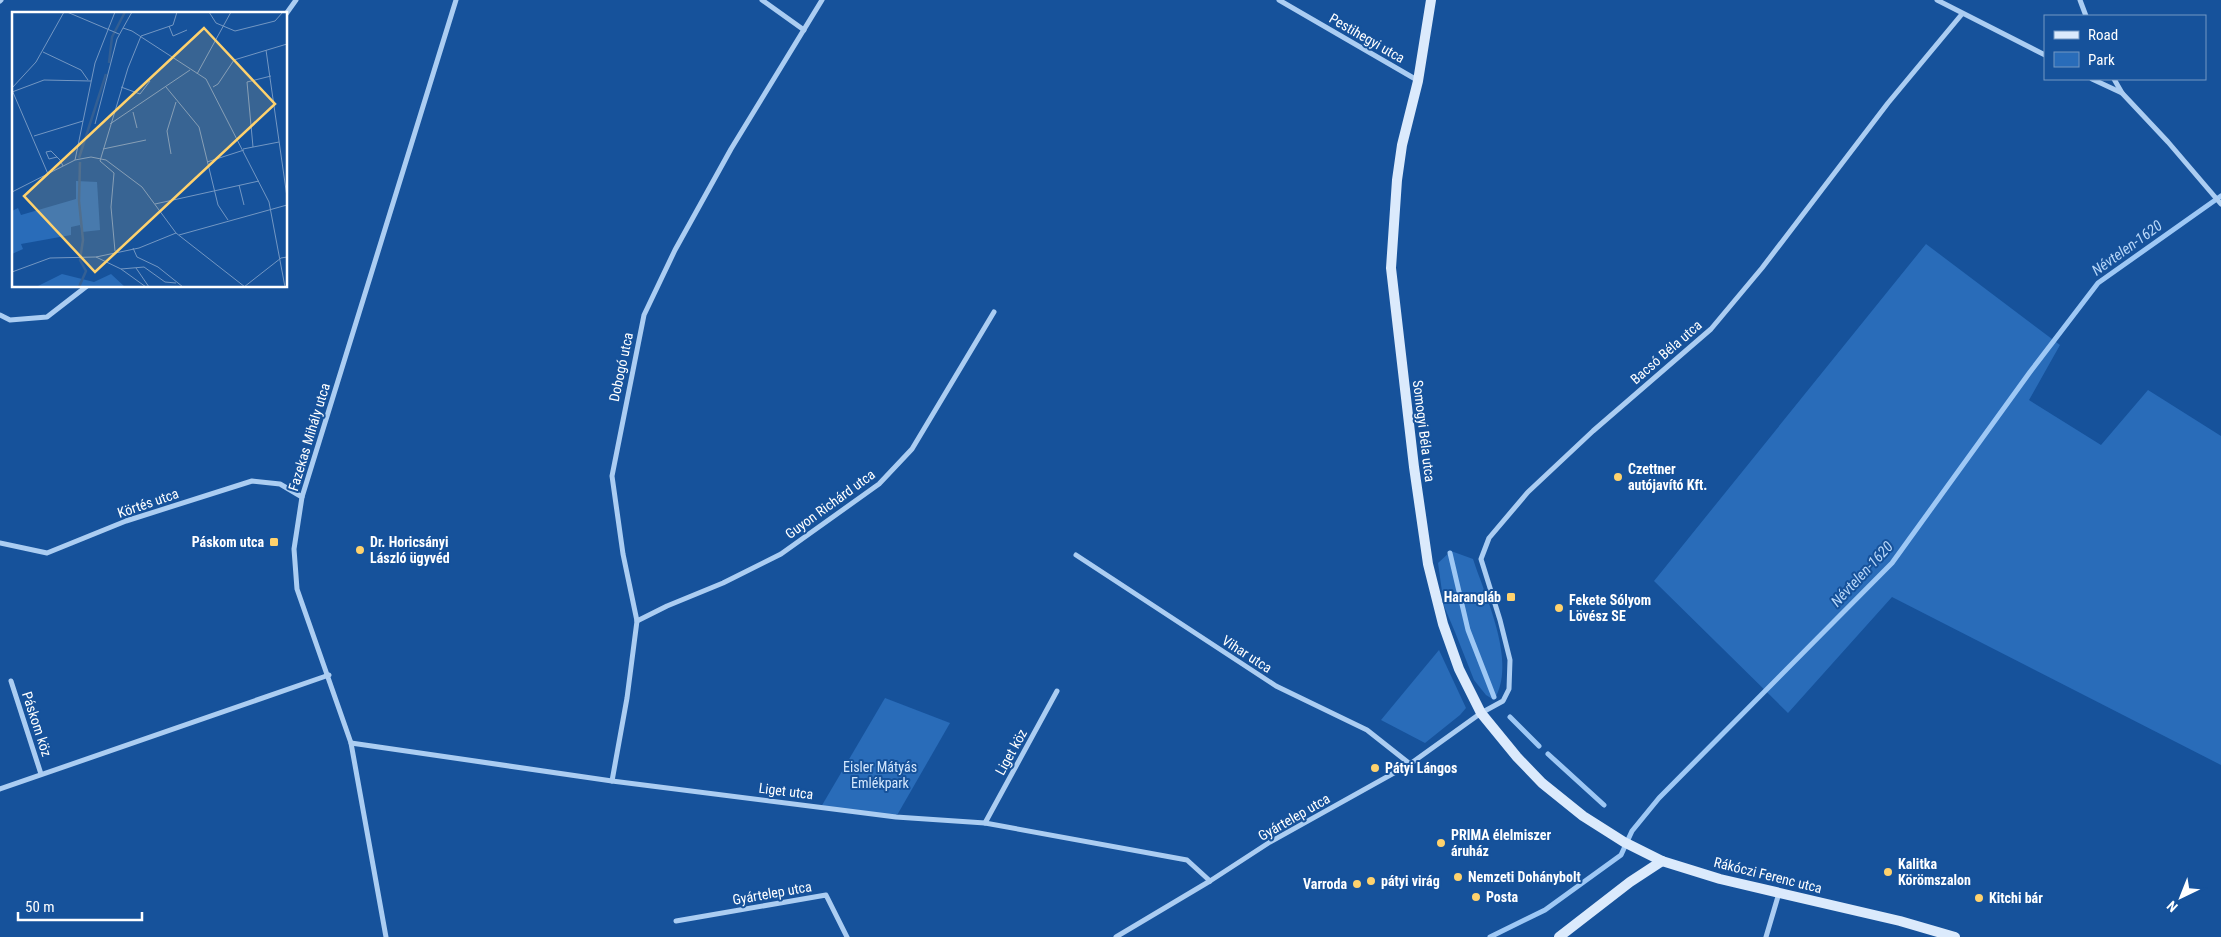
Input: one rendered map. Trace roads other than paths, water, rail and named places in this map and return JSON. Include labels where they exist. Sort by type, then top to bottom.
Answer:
[{"type":"main road","name":"Somogyi Béla utca","points":[[1431,0],[1418,81],[1402,145],[1397,180],[1391,268],[1428,564],[1443,624],[1459,668],[1481,713],[1542,783],[1583,816]]},
{"type":"main road","name":"Rákóczi Ferenc utca","points":[[1583,816],[1624,842],[1662,861],[1924,932],[1955,937]]},
{"type":"main road","points":[[1559,937],[1630,882],[1662,861]]},
{"type":"street","points":[[287,12],[296,0]]},
{"type":"street","name":"Fazekas Mihály utca","points":[[386,937],[351,743],[297,589],[294,549],[302,497],[456,0]]},
{"type":"street","points":[[762,0],[804,30]]},
{"type":"street","name":"Dobogó utca","points":[[612,781],[627,698],[637,621],[623,554],[612,476],[644,315],[676,250],[731,149],[822,0]]},
{"type":"street","name":"Pestihegyi utca","points":[[1279,0],[1418,81]]},
{"type":"street","points":[[1937,0],[2044,55]]},
{"type":"street","points":[[2080,0],[2086,15]]},
{"type":"street","name":"Bacsó Béla utca","points":[[1481,713],[1502,701],[1509,689],[1510,660],[1481,559],[1488,538],[1528,492],[1600,425],[1711,328],[1762,268],[1882,110],[1962,14]]},
{"type":"street","points":[[2094,80],[2122,94]]},
{"type":"street","points":[[2115,80],[2122,94],[2168,142],[2221,204]]},
{"type":"street","points":[[0,315],[10,320],[47,317],[84,288]]},
{"type":"street","name":"Guyon Richárd utca","points":[[637,621],[667,606],[723,583],[781,554],[879,484],[912,449],[994,312]]},
{"type":"street","name":"Körtés utca","points":[[0,544],[48,553],[126,522],[252,481],[280,484],[302,497]]},
{"type":"street","name":"Vihar utca","points":[[1076,555],[1276,686],[1367,730],[1410,764]]},
{"type":"street","points":[[0,789],[328,674]]},
{"type":"street","name":"Páskom köz","points":[[11,681],[41,774]]},
{"type":"street","name":"Liget köz","points":[[985,824],[1057,691]]},
{"type":"street","name":"Gyártelep utca","points":[[1116,937],[1210,881],[1270,842],[1410,764],[1481,713]]},
{"type":"street","name":"Liget utca","points":[[351,743],[612,781],[896,817],[985,824],[1187,860],[1210,881]]},
{"type":"street","points":[[1766,937],[1779,892]]},
{"type":"street","name":"Gyártelep utca","points":[[676,921],[826,895],[847,937]]},
{"type":"waterway","name":"Névtelen-1620","points":[[1490,937],[1545,910],[1621,855],[1632,831],[1659,798],[1892,563],[2030,372],[2098,283],[2221,196]]},
{"type":"waterway","points":[[1450,553],[1468,630],[1494,697]]},
{"type":"waterway","points":[[1510,717],[1539,746]]},
{"type":"waterway","points":[[1548,754],[1604,805]]},
{"type":"place","name":"Czettner autójavító Kft.","points":[[1618,477]]},
{"type":"place","name":"Páskom utca","points":[[274,542]]},
{"type":"place","name":"Dr. Horicsányi László ügyvéd","points":[[360,550]]},
{"type":"place","name":"Harangláb","points":[[1511,597]]},
{"type":"place","name":"Fekete Sólyom Lövész SE","points":[[1559,608]]},
{"type":"place","name":"Pátyi Lángos","points":[[1375,768]]},
{"type":"place","name":"PRIMA élelmiszer áruház","points":[[1441,843]]},
{"type":"place","name":"Kalitka Körömszalon","points":[[1888,872]]},
{"type":"place","name":"Nemzeti Dohánybolt","points":[[1458,877]]},
{"type":"place","name":"pátyi virág","points":[[1371,881]]},
{"type":"place","name":"Varroda","points":[[1357,884]]},
{"type":"place","name":"Posta","points":[[1476,897]]},
{"type":"place","name":"Kitchi bár","points":[[1979,898]]},
{"type":"park label","name":"Eisler Mátyás Emlékpark","points":[[880,776]]}]
